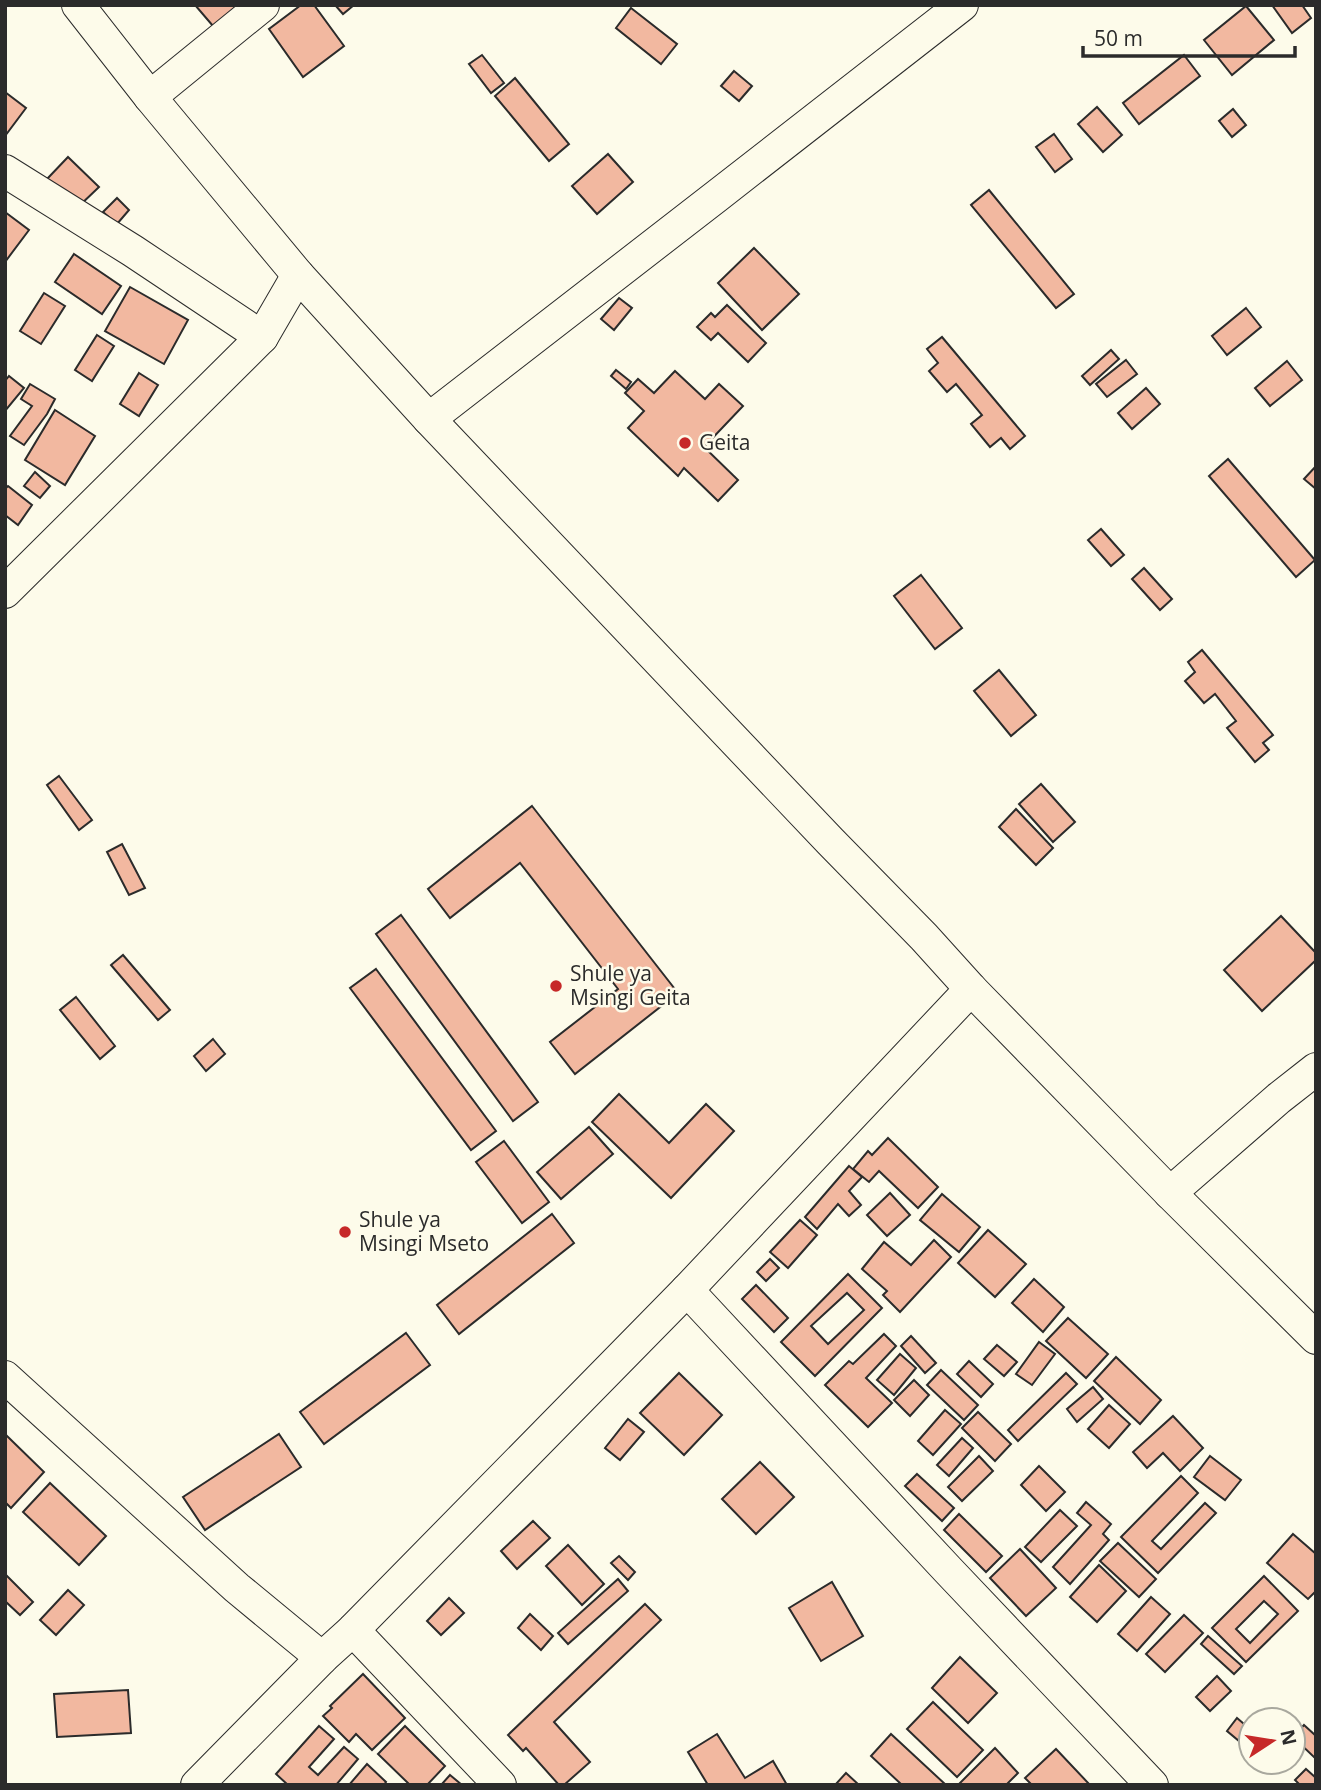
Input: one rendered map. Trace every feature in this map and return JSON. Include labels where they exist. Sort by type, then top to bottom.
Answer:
[{"type":"street","points":[[78,5],[150,97],[299,275],[429,419],[971,989],[1316,1338]]},
{"type":"street","points":[[150,97],[263,5]]},
{"type":"street","points":[[429,419],[631,265],[962,5]]},
{"type":"street","points":[[5,171],[133,251],[262,337]]},
{"type":"street","points":[[10,578],[262,337],[299,275]]},
{"type":"street","points":[[197,1785],[687,1290],[971,989]]},
{"type":"street","points":[[1170,1193],[1316,1069]]},
{"type":"street","points":[[687,1290],[1152,1785]]},
{"type":"street","points":[[5,1377],[237,1588],[322,1658]]},
{"type":"street","points":[[353,1630],[500,1785]]},
{"type":"building","points":[[195,5],[233,5],[241,14],[219,33]]},
{"type":"building","points":[[301,5],[314,5],[344,46],[303,77],[269,29]]},
{"type":"building","points":[[335,5],[354,5],[343,14]]},
{"type":"building","points":[[1272,5],[1302,5],[1311,18],[1292,33]]},
{"type":"building","points":[[1246,6],[1274,40],[1232,75],[1204,40]]},
{"type":"building","points":[[631,8],[677,44],[661,64],[616,28]]},
{"type":"building","points":[[482,55],[504,83],[491,93],[469,64]]},
{"type":"building","points":[[1184,55],[1200,76],[1139,124],[1123,103]]},
{"type":"building","points":[[734,71],[752,86],[739,101],[721,86]]},
{"type":"building","points":[[515,78],[569,144],[549,161],[495,96]]},
{"type":"building","points":[[5,92],[26,108],[5,136]]},
{"type":"building","points":[[1097,107],[1122,135],[1103,152],[1078,124]]},
{"type":"building","points":[[1233,109],[1246,125],[1232,137],[1219,121]]},
{"type":"building","points":[[1054,134],[1072,159],[1055,172],[1036,147]]},
{"type":"building","points":[[608,154],[633,182],[597,214],[572,186]]},
{"type":"building","points":[[68,157],[99,187],[77,208],[47,179]]},
{"type":"building","points":[[989,190],[1074,294],[1056,308],[971,205]]},
{"type":"building","points":[[117,198],[129,210],[117,224],[103,212]]},
{"type":"building","points":[[5,212],[29,230],[5,262]]},
{"type":"building","points":[[754,248],[799,294],[762,330],[718,283]]},
{"type":"building","points":[[74,254],[121,286],[102,314],[55,282]]},
{"type":"building","points":[[130,287],[188,320],[164,364],[105,331]]},
{"type":"building","points":[[44,293],[65,306],[41,344],[20,331]]},
{"type":"building","points":[[619,298],[632,308],[614,330],[601,319]]},
{"type":"building","points":[[727,305],[766,343],[748,362],[718,333],[711,340],[697,327],[711,313],[715,317]]},
{"type":"building","points":[[1246,308],[1261,327],[1227,355],[1212,336]]},
{"type":"building","points":[[97,335],[114,346],[92,381],[75,370]]},
{"type":"building","points":[[942,337],[1025,436],[1010,449],[1001,438],[990,447],[971,424],[982,415],[956,384],[947,392],[929,371],[938,363],[927,349]]},
{"type":"building","points":[[1111,350],[1119,359],[1090,385],[1082,376]]},
{"type":"building","points":[[1126,360],[1137,374],[1107,397],[1096,384]]},
{"type":"building","points":[[1287,361],[1302,380],[1270,406],[1255,388]]},
{"type":"building","points":[[616,370],[631,382],[626,389],[611,376]]},
{"type":"building","points":[[675,371],[705,399],[719,384],[743,406],[704,447],[738,480],[718,501],[684,468],[678,476],[628,428],[644,411],[625,393],[638,379],[654,393]]},
{"type":"building","points":[[139,373],[158,385],[139,416],[120,404]]},
{"type":"building","points":[[9,376],[24,388],[5,411],[5,381]]},
{"type":"building","points":[[30,384],[55,399],[24,445],[10,436],[32,406],[21,399]]},
{"type":"building","points":[[1146,388],[1160,404],[1132,429],[1118,413]]},
{"type":"building","points":[[55,410],[95,436],[65,485],[25,460]]},
{"type":"building","points":[[1228,459],[1315,560],[1296,577],[1209,476]]},
{"type":"building","points":[[1316,466],[1316,489],[1304,479]]},
{"type":"building","points":[[35,472],[50,486],[40,498],[24,486]]},
{"type":"building","points":[[8,486],[32,505],[18,525],[5,515],[5,489]]},
{"type":"building","points":[[1101,529],[1124,555],[1111,566],[1088,540]]},
{"type":"building","points":[[1144,568],[1172,599],[1160,610],[1132,579]]},
{"type":"building","points":[[921,575],[962,628],[935,649],[894,596]]},
{"type":"building","points":[[1202,650],[1273,735],[1263,743],[1269,750],[1255,762],[1227,728],[1236,721],[1215,694],[1204,703],[1185,681],[1195,672],[1188,662]]},
{"type":"building","points":[[999,670],[1036,715],[1011,736],[974,691]]},
{"type":"building","points":[[59,776],[92,820],[79,830],[47,785]]},
{"type":"building","points":[[1041,784],[1075,822],[1053,842],[1019,804]]},
{"type":"building","points":[[532,806],[678,993],[575,1074],[550,1042],[618,989],[520,863],[450,918],[428,889]]},
{"type":"building","points":[[1016,809],[1053,848],[1036,865],[999,827]]},
{"type":"building","points":[[122,844],[145,888],[129,895],[107,852]]},
{"type":"building","points":[[401,915],[538,1102],[513,1121],[376,934]]},
{"type":"building","points":[[1281,916],[1316,953],[1316,960],[1262,1011],[1224,970]]},
{"type":"building","points":[[123,955],[170,1010],[158,1020],[111,965]]},
{"type":"building","points":[[376,969],[496,1131],[471,1150],[350,988]]},
{"type":"building","points":[[76,997],[115,1046],[100,1059],[60,1010]]},
{"type":"building","points":[[213,1039],[225,1054],[206,1071],[194,1056]]},
{"type":"building","points":[[619,1094],[669,1143],[706,1104],[734,1131],[671,1198],[592,1122]]},
{"type":"building","points":[[589,1127],[613,1154],[561,1199],[537,1172]]},
{"type":"building","points":[[888,1138],[938,1187],[918,1208],[879,1171],[869,1182],[853,1169],[868,1151],[872,1155]]},
{"type":"building","points":[[504,1141],[549,1202],[522,1223],[476,1162]]},
{"type":"building","points":[[849,1166],[862,1177],[849,1191],[861,1205],[849,1216],[838,1204],[817,1229],[805,1217]]},
{"type":"building","points":[[890,1193],[910,1215],[887,1236],[867,1215]]},
{"type":"building","points":[[942,1194],[980,1227],[959,1252],[920,1220]]},
{"type":"building","points":[[552,1214],[574,1243],[459,1334],[437,1305]]},
{"type":"building","points":[[800,1220],[817,1235],[788,1268],[770,1252]]},
{"type":"building","points":[[988,1230],[1026,1264],[995,1297],[958,1263]]},
{"type":"building","points":[[934,1240],[951,1257],[900,1312],[883,1295],[887,1291],[862,1269],[884,1242],[911,1265]]},
{"type":"building","points":[[770,1259],[779,1268],[766,1281],[757,1272]]},
{"type":"building","points":[[848,1274],[882,1308],[815,1376],[781,1342]],"holes":[[[847,1293],[864,1310],[828,1344],[811,1326]]]},
{"type":"building","points":[[1034,1279],[1064,1307],[1043,1332],[1012,1303]]},
{"type":"building","points":[[756,1285],[788,1318],[774,1332],[742,1299]]},
{"type":"building","points":[[1068,1318],[1108,1354],[1086,1378],[1046,1341]]},
{"type":"building","points":[[406,1333],[430,1365],[324,1444],[300,1412]]},
{"type":"building","points":[[884,1334],[896,1346],[866,1378],[892,1403],[868,1427],[825,1385],[849,1361],[853,1364]]},
{"type":"building","points":[[911,1336],[936,1363],[925,1373],[901,1346]]},
{"type":"building","points":[[1039,1342],[1055,1354],[1032,1385],[1016,1374]]},
{"type":"building","points":[[997,1345],[1017,1362],[1004,1376],[984,1359]]},
{"type":"building","points":[[900,1354],[916,1368],[894,1395],[877,1380]]},
{"type":"building","points":[[1116,1357],[1161,1400],[1140,1424],[1094,1381]]},
{"type":"building","points":[[969,1361],[993,1384],[981,1397],[957,1374]]},
{"type":"building","points":[[941,1370],[978,1405],[964,1420],[927,1385]]},
{"type":"building","points":[[679,1373],[722,1415],[684,1455],[640,1413]]},
{"type":"building","points":[[1066,1373],[1077,1384],[1018,1441],[1008,1430]]},
{"type":"building","points":[[914,1380],[929,1395],[910,1416],[894,1400]]},
{"type":"building","points":[[1093,1387],[1103,1399],[1077,1422],[1067,1409]]},
{"type":"building","points":[[1109,1405],[1130,1424],[1109,1448],[1088,1429]]},
{"type":"building","points":[[945,1410],[961,1424],[933,1455],[918,1441]]},
{"type":"building","points":[[978,1412],[1011,1444],[995,1461],[962,1428]]},
{"type":"building","points":[[1173,1416],[1203,1448],[1180,1471],[1163,1453],[1147,1468],[1133,1452]]},
{"type":"building","points":[[628,1419],[644,1432],[620,1460],[605,1448]]},
{"type":"building","points":[[279,1434],[301,1467],[205,1530],[183,1497]]},
{"type":"building","points":[[7,1436],[44,1472],[11,1508],[5,1502]]},
{"type":"building","points":[[962,1438],[973,1448],[949,1476],[937,1465]]},
{"type":"building","points":[[979,1456],[993,1471],[962,1501],[948,1487]]},
{"type":"building","points":[[1210,1456],[1241,1480],[1225,1500],[1194,1477]]},
{"type":"building","points":[[760,1462],[794,1497],[756,1534],[722,1499]]},
{"type":"building","points":[[1039,1466],[1065,1492],[1046,1511],[1021,1485]]},
{"type":"building","points":[[917,1474],[954,1508],[942,1521],[905,1486]]},
{"type":"building","points":[[1181,1476],[1198,1493],[1152,1541],[1161,1549],[1205,1503],[1216,1513],[1158,1573],[1121,1537]]},
{"type":"building","points":[[50,1483],[106,1536],[79,1565],[23,1512]]},
{"type":"building","points":[[1086,1502],[1111,1524],[1103,1534],[1109,1540],[1070,1584],[1053,1567],[1091,1525],[1077,1513]]},
{"type":"building","points":[[1060,1510],[1077,1526],[1041,1562],[1025,1547]]},
{"type":"building","points":[[959,1514],[1002,1556],[986,1572],[944,1530]]},
{"type":"building","points":[[533,1521],[550,1538],[517,1569],[501,1551]]},
{"type":"building","points":[[1293,1534],[1316,1554],[1316,1591],[1308,1599],[1267,1563]]},
{"type":"building","points":[[1118,1543],[1156,1579],[1139,1597],[1100,1561]]},
{"type":"building","points":[[568,1545],[604,1584],[582,1605],[546,1566]]},
{"type":"building","points":[[1020,1549],[1056,1588],[1026,1616],[990,1578]]},
{"type":"building","points":[[619,1556],[635,1572],[628,1580],[611,1563]]},
{"type":"building","points":[[1099,1565],[1126,1591],[1097,1622],[1070,1597]]},
{"type":"building","points":[[5,1574],[33,1602],[20,1615],[5,1601]]},
{"type":"building","points":[[1264,1576],[1298,1611],[1246,1662],[1212,1628]],"holes":[[[1264,1601],[1278,1614],[1250,1643],[1236,1629]]]},
{"type":"building","points":[[618,1579],[628,1591],[568,1644],[558,1633]]},
{"type":"building","points":[[832,1582],[863,1636],[821,1661],[789,1608]]},
{"type":"building","points":[[68,1590],[84,1605],[56,1635],[40,1620]]},
{"type":"building","points":[[1151,1597],[1170,1614],[1137,1651],[1118,1634]]},
{"type":"building","points":[[449,1598],[464,1613],[441,1635],[427,1621]]},
{"type":"building","points":[[645,1604],[661,1620],[554,1722],[590,1762],[564,1785],[559,1785],[526,1748],[523,1751],[508,1735]]},
{"type":"building","points":[[530,1614],[553,1636],[541,1650],[518,1628]]},
{"type":"building","points":[[1184,1615],[1203,1633],[1165,1672],[1146,1654]]},
{"type":"building","points":[[1208,1636],[1242,1666],[1234,1674],[1201,1644]]},
{"type":"building","points":[[960,1657],[997,1693],[968,1723],[932,1688]]},
{"type":"building","points":[[363,1674],[405,1718],[372,1750],[356,1734],[349,1742],[323,1716]]},
{"type":"building","points":[[1217,1676],[1231,1691],[1210,1711],[1196,1697]]},
{"type":"building","points":[[128,1690],[131,1733],[57,1737],[54,1694]]},
{"type":"building","points":[[933,1702],[983,1750],[957,1777],[907,1729]]},
{"type":"building","points":[[1237,1718],[1237,1739],[1227,1731]]},
{"type":"building","points":[[319,1726],[334,1739],[309,1767],[318,1775],[344,1747],[358,1759],[336,1785],[288,1785],[276,1774]]},
{"type":"building","points":[[405,1726],[445,1766],[427,1785],[410,1785],[378,1754]]},
{"type":"building","points":[[1307,1728],[1316,1736],[1316,1759],[1307,1750]]},
{"type":"building","points":[[717,1734],[745,1778],[773,1761],[787,1785],[708,1785],[688,1752]]},
{"type":"building","points":[[891,1734],[946,1785],[902,1785],[871,1756]]},
{"type":"building","points":[[995,1748],[1018,1773],[1006,1785],[958,1785]]},
{"type":"building","points":[[1056,1749],[1090,1785],[1032,1785],[1025,1778]]},
{"type":"building","points":[[367,1764],[386,1782],[384,1785],[349,1785]]},
{"type":"building","points":[[1307,1770],[1316,1778],[1316,1785],[1300,1785],[1295,1780],[1299,1776],[1307,1776]]},
{"type":"building","points":[[846,1773],[859,1785],[835,1785]]},
{"type":"building","points":[[450,1775],[462,1785],[441,1785]]},
{"type":"place","name":"Geita","points":[[685,443]]},
{"type":"place","name":"Shule ya Msingi Geita","points":[[556,986]]},
{"type":"place","name":"Shule ya Msingi Mseto","points":[[345,1232]]}]
